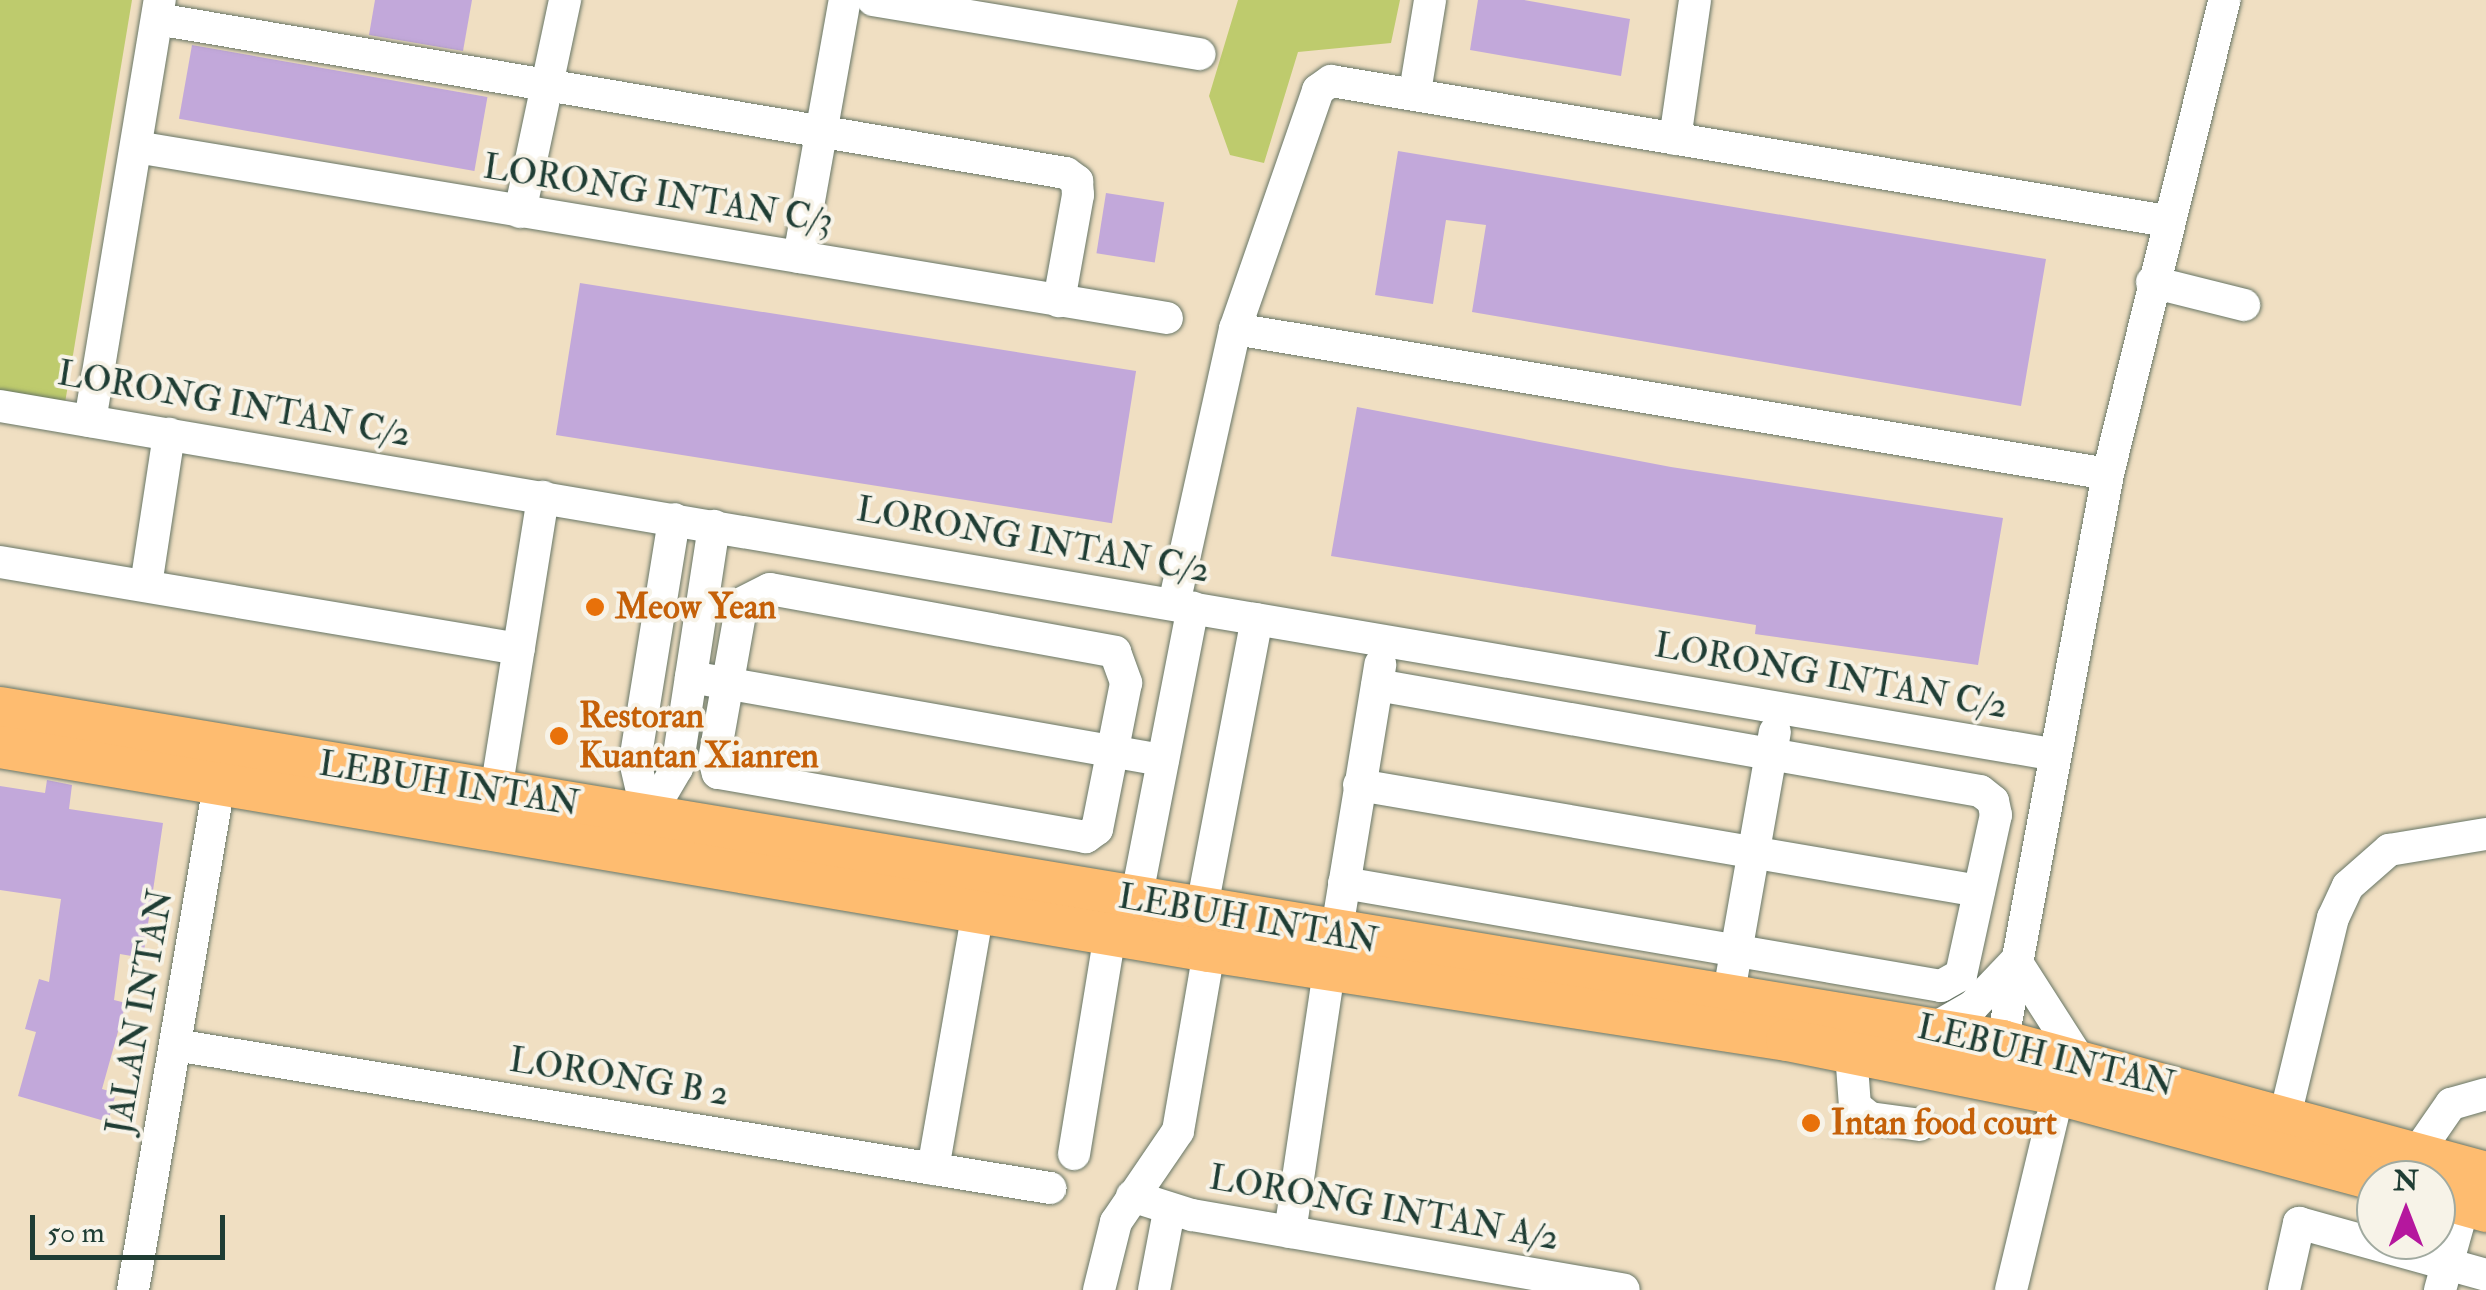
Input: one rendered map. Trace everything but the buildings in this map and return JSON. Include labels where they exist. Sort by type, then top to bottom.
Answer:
[{"type":"main road","name":"LEBUH INTAN","points":[[0,708],[222,767],[644,835],[1136,900],[1205,932]]},
{"type":"main road","name":"LEBUH INTAN","points":[[0,747],[496,791],[644,835],[978,911],[1110,934],[1205,932],[1851,1052],[1999,1060]]},
{"type":"main road","name":"LEBUH INTAN","points":[[1333,953],[1729,992],[1933,1029],[1999,1060],[2069,1078],[2356,1173]]},
{"type":"main road","points":[[1729,992],[1739,1019],[1787,1040]]},
{"type":"main road","name":"LEBUH INTAN","points":[[2069,1078],[2285,1116],[2417,1153],[2468,1196]]},
{"type":"street","points":[[520,212],[565,0]]},
{"type":"street","points":[[799,258],[845,0]]},
{"type":"street","points":[[1415,92],[1430,0]]},
{"type":"street","points":[[1675,139],[1696,0]]},
{"type":"street","points":[[1999,1060],[2052,754],[2108,474],[2224,0]]},
{"type":"street","points":[[895,2],[1200,54]]},
{"type":"street","points":[[90,421],[158,10],[546,83],[1066,172],[1077,181],[1078,196],[1060,301]]},
{"type":"street","points":[[1136,900],[1235,329],[1318,90],[1330,81],[1415,92],[2167,221]]},
{"type":"street","name":"LORONG INTAN C/3","points":[[136,147],[1167,318]]},
{"type":"street","points":[[2152,282],[2244,305]]},
{"type":"street","points":[[1235,329],[2108,474]]},
{"type":"street","name":"LORONG INTAN C/2","points":[[0,406],[2052,754]]},
{"type":"street","points":[[146,585],[168,434]]},
{"type":"street","points":[[496,791],[544,497]]},
{"type":"street","points":[[644,835],[635,761],[674,519]]},
{"type":"street","points":[[644,835],[677,768],[714,526]]},
{"type":"street","points":[[0,562],[519,649]]},
{"type":"street","points":[[754,592],[942,620],[1116,652],[1126,683],[1104,814],[1086,836],[729,778],[718,773],[714,760],[728,683],[742,603],[754,592]]},
{"type":"street","points":[[1099,1290],[1112,1233],[1132,1196],[1178,1131],[1205,932],[1257,619]]},
{"type":"street","points":[[1290,1232],[1384,640]]},
{"type":"street","points":[[692,677],[1163,760]]},
{"type":"street","points":[[1344,883],[1954,983],[1996,815],[1993,801],[1980,792],[1377,684]]},
{"type":"street","points":[[1729,992],[1779,708]]},
{"type":"street","points":[[635,761],[677,768]]},
{"type":"street","name":"JALAN INTAN","points":[[133,1290],[222,767]]},
{"type":"street","points":[[1359,786],[1979,891]]},
{"type":"street","points":[[2285,1116],[2332,918],[2348,886],[2389,850],[2486,834]]},
{"type":"street","points":[[933,1169],[978,911]]},
{"type":"street","points":[[1074,1154],[1110,934]]},
{"type":"street","points":[[1933,1029],[1973,1006],[2016,961]]},
{"type":"street","points":[[2011,1290],[2069,1078],[2016,961]]},
{"type":"street","name":"LORONG B 2","points":[[175,1045],[1050,1188]]},
{"type":"street","points":[[1851,1052],[1855,1106],[1870,1118],[1920,1124]]},
{"type":"street","points":[[2417,1153],[2432,1123],[2452,1104],[2486,1094]]},
{"type":"street","name":"LORONG INTAN A/2","points":[[1132,1196],[1169,1211],[1624,1290]]},
{"type":"street","points":[[2443,1277],[2468,1196]]},
{"type":"street","points":[[1154,1290],[1169,1211]]},
{"type":"street","points":[[2284,1290],[2299,1223],[2443,1277],[2486,1275]]},
{"type":"green space","points":[[0,0],[132,0],[65,403],[0,391]]},
{"type":"green space","points":[[1238,0],[1400,0],[1391,43],[1298,52],[1264,163],[1230,155],[1209,96]]},
{"type":"place","name":"Meow Yean","points":[[595,607]]},
{"type":"place","name":"Restoran Kuantan Xianren","points":[[559,736]]},
{"type":"place","name":"Intan food court","points":[[1811,1123]]}]
